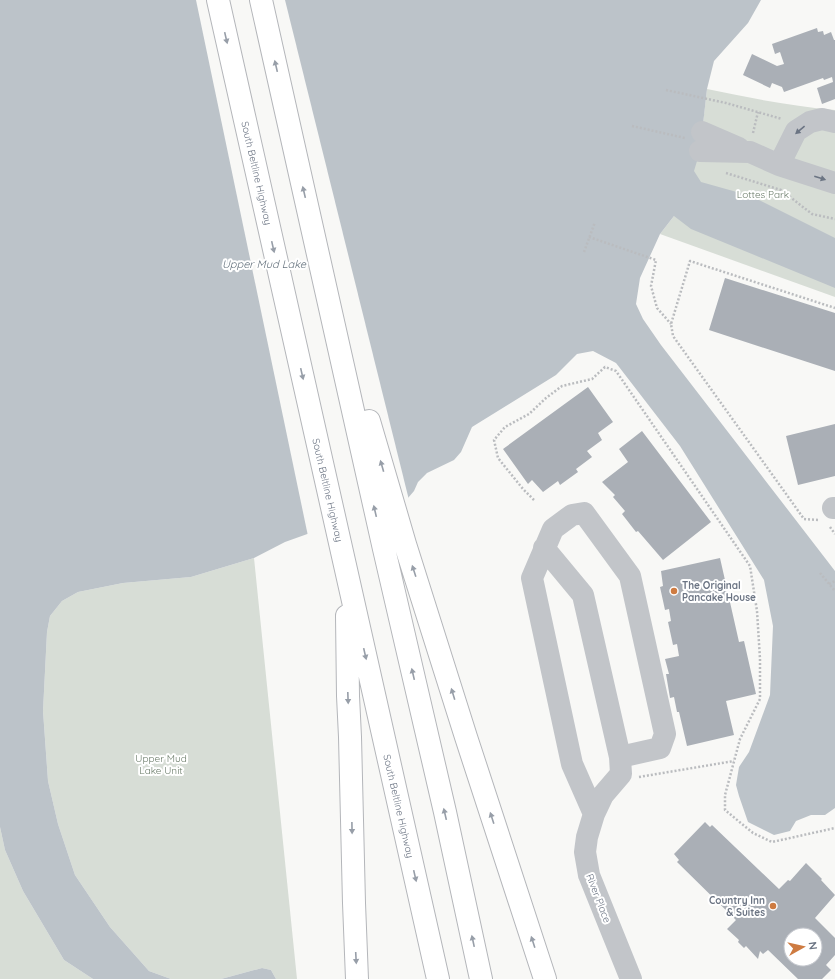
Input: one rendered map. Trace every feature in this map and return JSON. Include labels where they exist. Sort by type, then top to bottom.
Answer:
[{"type":"highway","name":"South Beltline Highway","points":[[218,0],[438,979]]},
{"type":"highway","points":[[261,0],[384,549],[445,812],[481,979]]},
{"type":"highway","points":[[311,221],[405,544],[545,979]]},
{"type":"highway","points":[[345,567],[357,979]]},
{"type":"street","points":[[778,165],[796,131],[810,122],[822,119],[835,122]]},
{"type":"street","points":[[701,142],[750,152],[778,165],[835,182]]},
{"type":"street","points":[[594,814],[572,764],[532,578],[553,529],[572,515],[584,513],[630,576],[665,734],[660,748],[620,757]]},
{"type":"street","name":"River Place","points":[[544,548],[583,595],[620,757],[621,774],[603,795],[594,814],[587,837],[585,852],[589,875],[631,979]]},
{"type":"path","points":[[666,90],[726,103]]},
{"type":"path","points":[[721,171],[780,190],[812,214],[835,219]]},
{"type":"path","points":[[584,252],[595,222]]},
{"type":"path","points":[[589,237],[656,260],[652,286],[657,308],[672,324]]},
{"type":"path","points":[[835,308],[690,260],[672,324],[673,336],[804,520],[829,515],[835,534]]},
{"type":"path","points":[[534,500],[523,490],[498,458],[494,440],[505,427],[529,414],[546,398],[562,386],[592,379],[605,367],[616,371],[750,566],[757,611],[760,660],[760,699],[740,738],[725,795],[725,810],[753,833],[772,842],[835,828]]},
{"type":"path","points":[[820,573],[835,591]]},
{"type":"path","points":[[830,584],[835,581]]},
{"type":"green space","name":"Lottes Park","points":[[707,89],[739,96],[835,110],[835,297],[660,234],[674,216],[702,132]]},
{"type":"green space","name":"Upper Mud Lake Unit","points":[[254,558],[297,979],[276,979],[271,970],[262,968],[221,979],[171,979],[149,971],[110,927],[75,875],[58,824],[48,781],[43,711],[47,632],[50,616],[62,601],[78,592],[123,583],[191,577]]},
{"type":"green space","points":[[0,827],[5,850],[23,891],[64,960],[93,979],[0,979]]},
{"type":"water","name":"Upper Mud Lake","points":[[0,0],[761,0],[748,23],[714,61],[707,89],[700,151],[694,171],[701,182],[751,196],[835,238],[835,288],[691,229],[674,216],[660,234],[640,278],[636,304],[643,319],[661,345],[835,571],[835,808],[825,815],[811,815],[796,821],[790,831],[774,835],[748,822],[736,785],[739,767],[749,752],[770,695],[773,626],[764,580],[680,446],[616,363],[593,351],[577,354],[556,375],[472,427],[461,452],[454,460],[427,473],[418,482],[414,491],[408,498],[285,542],[254,558],[191,577],[123,583],[78,592],[62,601],[50,616],[47,632],[43,711],[48,781],[58,824],[75,875],[110,927],[149,971],[171,979],[93,979],[64,960],[23,891],[5,850],[0,827]]},
{"type":"water","points":[[262,968],[271,970],[276,979],[221,979]]},
{"type":"pier","points":[[196,0],[285,0],[409,500],[308,536]]},
{"type":"building","points":[[817,28],[818,32],[823,31],[824,35],[831,32],[835,40],[835,99],[822,104],[817,88],[833,82],[832,77],[824,80],[823,78],[784,92],[782,87],[772,83],[770,88],[743,75],[752,54],[777,66],[784,64],[780,52],[775,54],[772,44]]},
{"type":"building","points":[[725,278],[835,313],[835,371],[709,330]]},
{"type":"building","points":[[588,387],[613,422],[598,433],[602,440],[587,451],[592,457],[576,469],[578,472],[560,485],[558,481],[543,492],[532,480],[528,484],[503,449]]},
{"type":"building","points":[[835,424],[835,476],[798,485],[786,436]]},
{"type":"building","points":[[642,431],[711,522],[663,560],[638,531],[636,532],[622,514],[625,511],[613,497],[615,495],[602,482],[628,462],[619,449]]},
{"type":"building","points":[[720,558],[739,642],[744,641],[756,694],[726,701],[734,735],[687,746],[674,697],[670,698],[666,674],[669,674],[665,659],[679,656],[677,644],[673,645],[668,622],[671,621],[669,609],[665,610],[660,587],[663,586],[661,571]]},
{"type":"building","name":"Country Inn & Suites","points":[[705,822],[710,827],[712,825],[779,889],[788,880],[790,881],[806,863],[835,895],[815,918],[835,938],[835,955],[826,965],[831,970],[822,979],[798,979],[786,967],[823,967],[823,927],[783,927],[783,964],[768,950],[763,954],[760,951],[758,959],[746,946],[744,948],[738,942],[739,940],[727,929],[736,920],[677,862],[679,860],[674,854]]},
{"type":"place","name":"The Original Pancake House","points":[[674,591]]},
{"type":"place","name":"Country Inn & Suites","points":[[773,906]]}]
